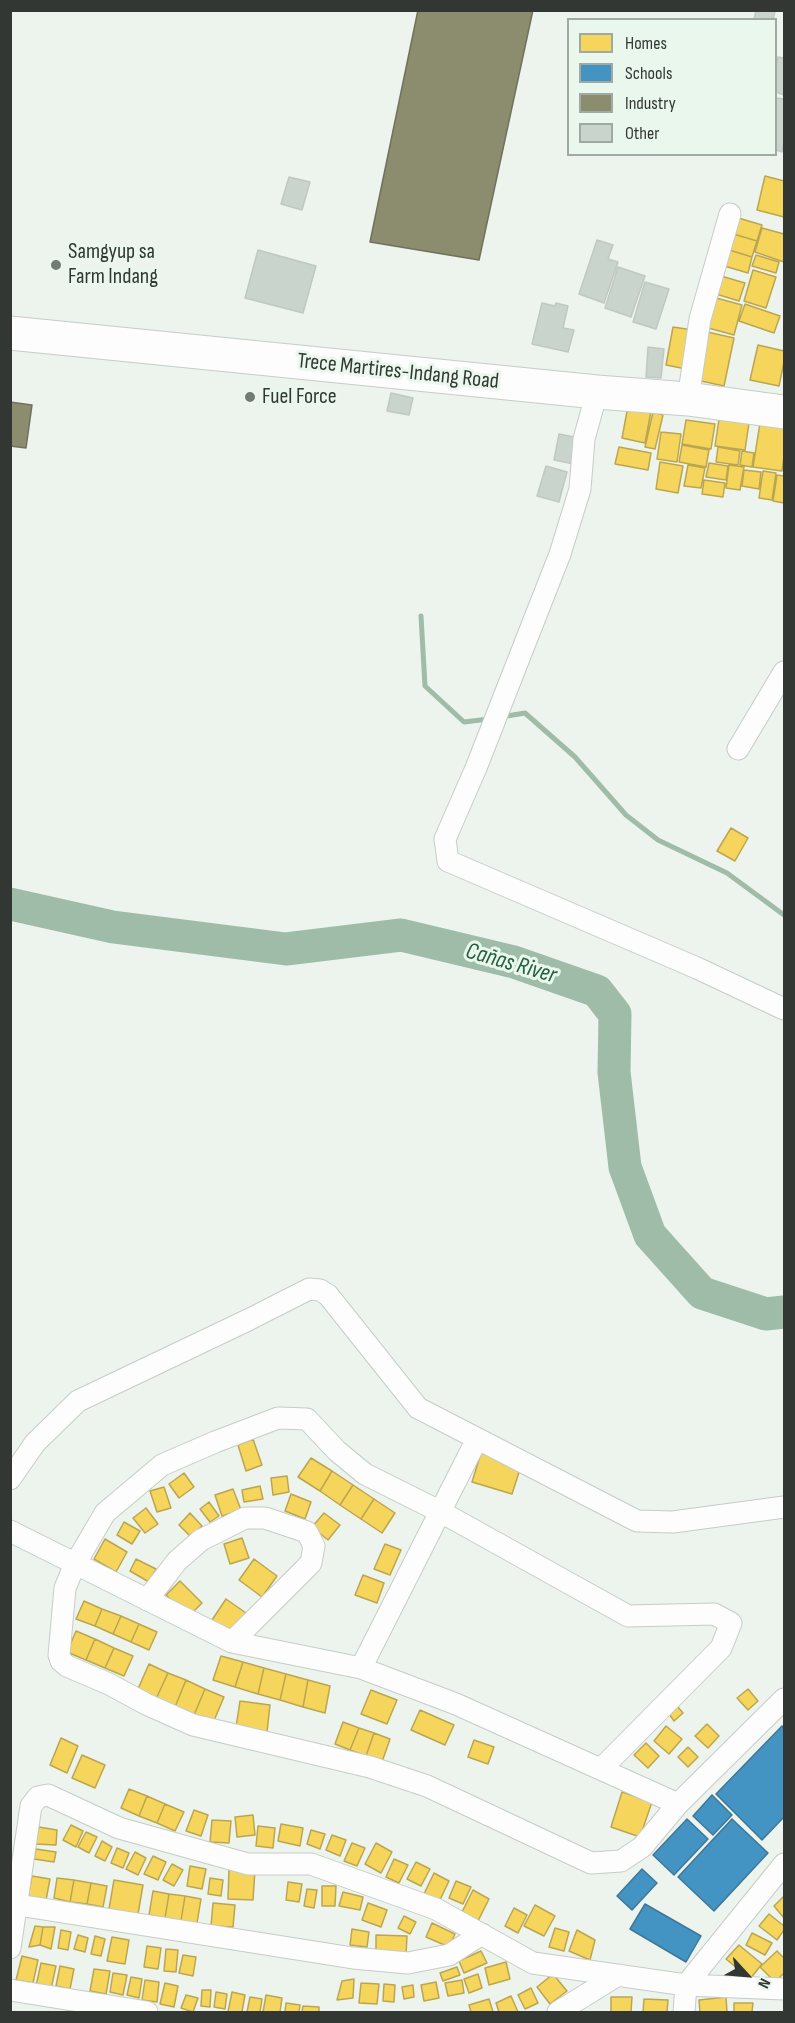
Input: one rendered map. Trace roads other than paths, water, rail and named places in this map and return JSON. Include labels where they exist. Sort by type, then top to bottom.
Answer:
[{"type":"main road","name":"Trece Martires-Indang Road","points":[[10,333],[597,392],[688,399],[784,412]]},
{"type":"street","points":[[688,399],[700,319],[730,214]]},
{"type":"street","points":[[597,392],[584,439],[580,489],[560,554],[491,730],[445,839],[448,861],[696,968],[784,1009]]},
{"type":"street","points":[[738,749],[784,672]]},
{"type":"street","points":[[10,1479],[35,1443],[78,1401],[309,1289],[320,1290],[328,1295],[418,1408],[637,1521],[673,1522],[784,1507]]},
{"type":"street","points":[[601,1769],[721,1648],[731,1623],[714,1614],[628,1616],[441,1512],[365,1474],[337,1451],[307,1419],[278,1418],[162,1465],[105,1513],[75,1564],[65,1588],[59,1655],[61,1661],[67,1666],[193,1725],[369,1767],[417,1783],[591,1863],[621,1861],[642,1847],[678,1804],[784,1699]]},
{"type":"street","points":[[361,1668],[477,1439]]},
{"type":"street","points":[[147,1600],[177,1561],[201,1540],[245,1518],[265,1518],[307,1532],[314,1546],[311,1563],[232,1642]]},
{"type":"street","points":[[10,1531],[232,1642],[361,1668],[456,1704],[678,1804]]},
{"type":"street","points":[[10,1948],[31,1806],[38,1797],[48,1795],[119,1828],[248,1864],[311,1864],[436,1909],[533,1963],[686,1985],[784,1989]]},
{"type":"street","points":[[684,2013],[686,1985],[784,1864]]},
{"type":"street","points":[[18,1905],[353,1958],[408,1963],[449,1955],[482,1935]]},
{"type":"street","points":[[558,2013],[618,1975]]},
{"type":"street","points":[[10,1990],[147,2013]]},
{"type":"waterway","points":[[421,616],[425,686],[464,722],[489,719]]},
{"type":"waterway","points":[[501,717],[525,713],[575,757],[626,815],[658,840],[727,873],[784,915]]},
{"type":"waterway","name":"Cañas River","points":[[10,904],[113,927],[286,949],[401,935],[514,962],[597,991],[615,1014],[614,1072],[625,1167],[650,1235],[702,1293],[766,1314],[784,1312]]},
{"type":"place","name":"Samgyup sa Farm Indang","points":[[56,265]]},
{"type":"place","name":"Fuel Force","points":[[250,397]]}]
